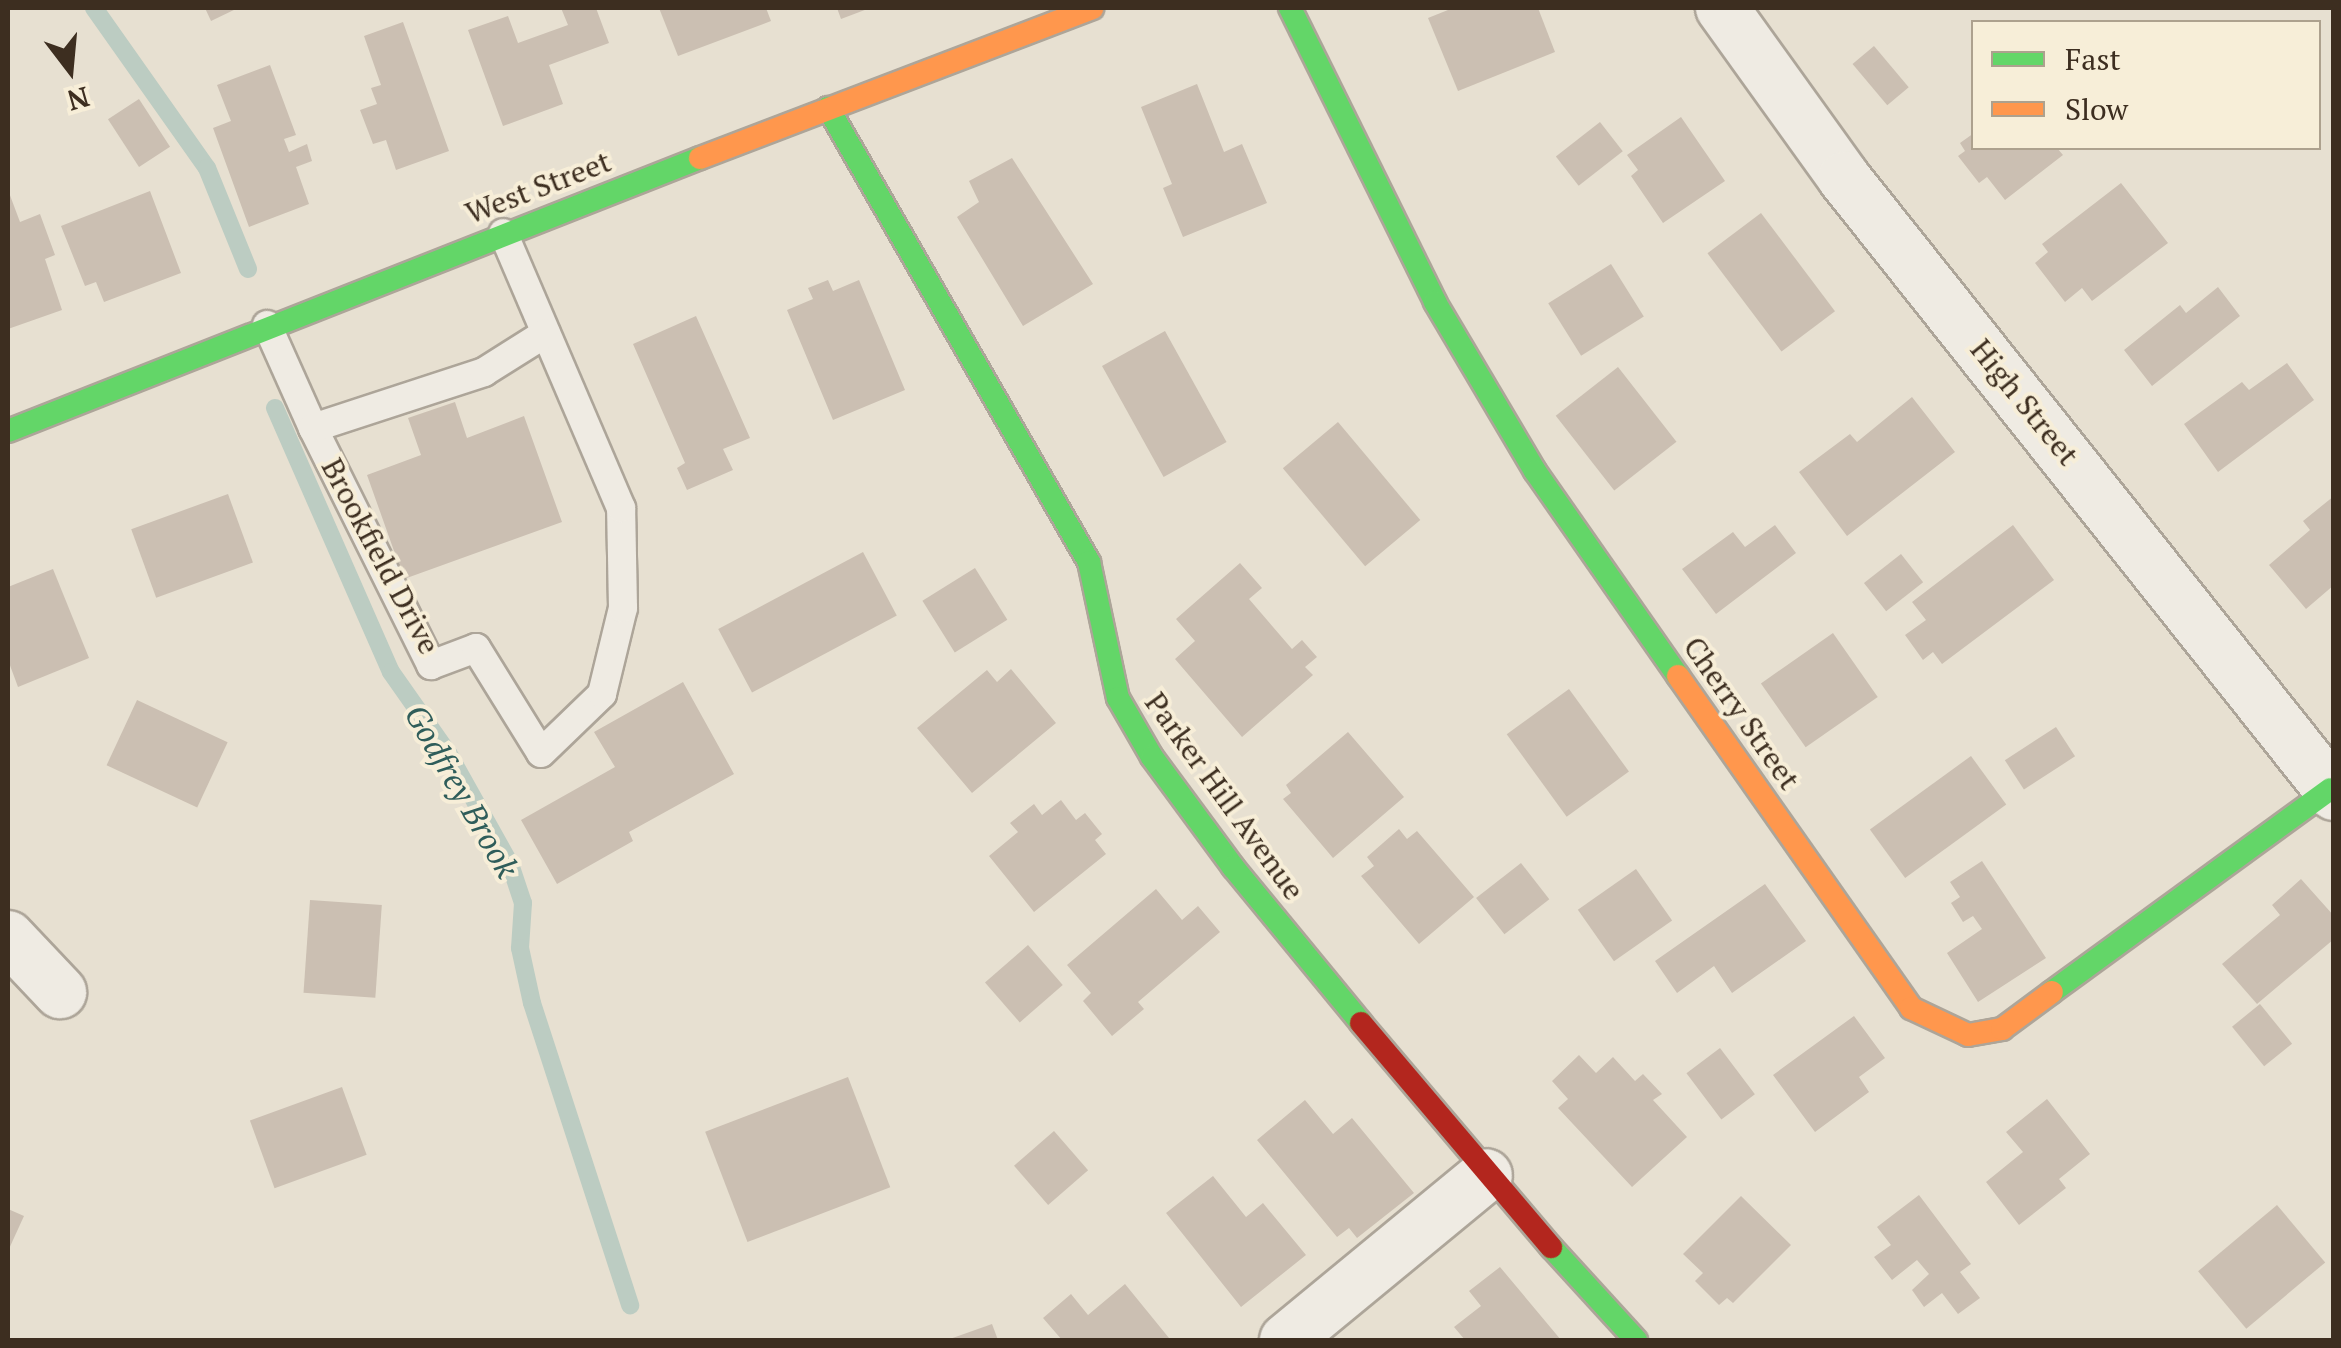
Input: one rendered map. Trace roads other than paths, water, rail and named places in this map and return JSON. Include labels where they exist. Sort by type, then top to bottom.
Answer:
[{"type":"street","name":"West Street","points":[[8,431],[503,232],[828,108],[1030,19],[1092,8]]},
{"type":"street","name":"Cherry Street","points":[[1290,8],[1435,302],[1535,471],[1911,1008],[1968,1035],[2002,1029],[2332,792]]},
{"type":"street","name":"High Street","points":[[1722,8],[1844,178],[2332,792]]},
{"type":"street","name":"Parker Hill Avenue","points":[[828,108],[1089,562],[1118,698],[1152,756],[1232,867],[1486,1175],[1636,1340]]},
{"type":"street","points":[[8,937],[60,992]]},
{"type":"street","points":[[1286,1340],[1486,1175]]},
{"type":"lane","name":"Brookfield Drive","points":[[267,325],[312,428],[431,664],[476,648],[541,753],[602,694],[624,608],[620,508],[503,232]]},
{"type":"lane","points":[[312,428],[484,372],[546,333]]},
{"type":"waterway","name":"Godfrey Brook","points":[[94,8],[207,168],[248,269]]},
{"type":"waterway","name":"Godfrey Brook","points":[[275,408],[391,672],[448,753],[510,864],[523,903],[520,948],[532,1003],[630,1305]]}]
